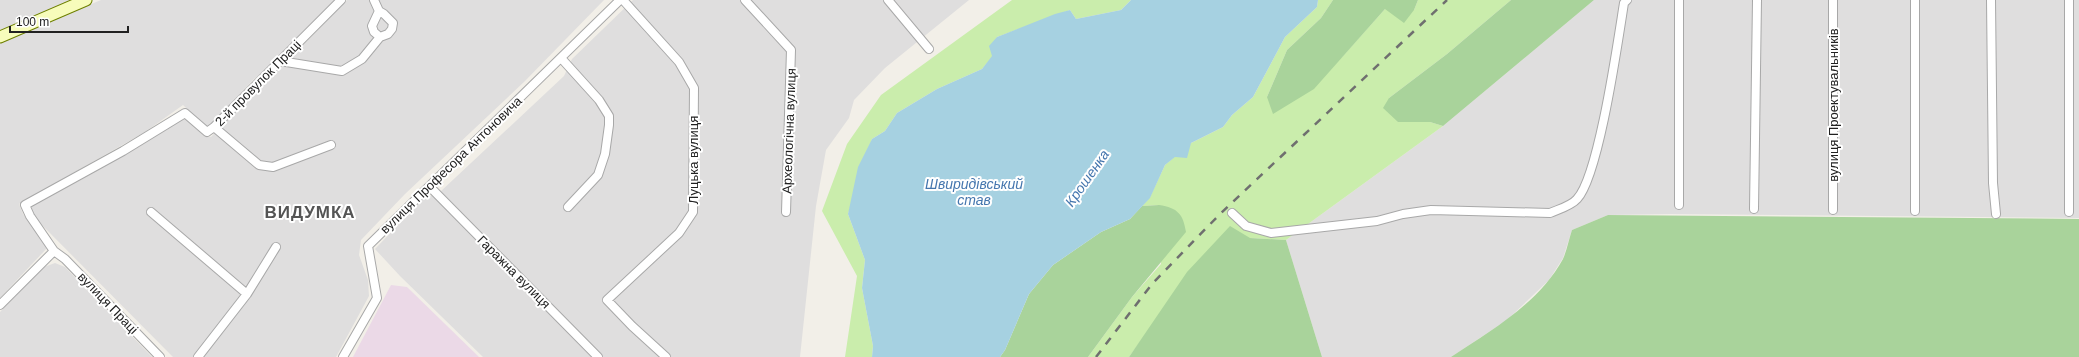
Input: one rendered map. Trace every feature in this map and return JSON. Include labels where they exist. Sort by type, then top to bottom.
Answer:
[{"type":"street","points":[[0,37],[86,0]]},
{"type":"street","name":"2-й провулок Праці","points":[[25,205],[119,153],[185,113],[207,132],[214,127],[341,0]]},
{"type":"street","points":[[280,61],[342,71],[362,60],[380,37],[388,34],[392,29],[393,23],[379,11],[374,0]]},
{"type":"street","name":"вулиця Професора Антоновича","points":[[343,357],[377,298],[368,246],[430,187],[560,58],[622,0]]},
{"type":"street","name":"Луцька вулиця","points":[[622,0],[679,62],[694,88],[693,212],[679,233],[607,300],[632,326],[666,357]]},
{"type":"street","name":"Археологічна вулиця","points":[[744,0],[791,50],[786,212]]},
{"type":"street","points":[[888,0],[929,49]]},
{"type":"street","points":[[1232,213],[1246,226],[1271,233],[1377,221],[1403,214],[1431,210],[1550,213],[1564,208],[1578,199],[1589,175],[1601,132],[1624,3],[1627,0]]},
{"type":"street","points":[[1679,0],[1679,205]]},
{"type":"street","points":[[1754,209],[1757,0]]},
{"type":"street","name":"вулиця Проектувальників","points":[[1833,0],[1833,210]]},
{"type":"street","points":[[1915,0],[1915,211]]},
{"type":"street","points":[[1991,0],[1993,183],[1996,214]]},
{"type":"street","points":[[2069,0],[2069,212]]},
{"type":"street","points":[[379,11],[372,26],[374,32],[380,37]]},
{"type":"street","points":[[560,58],[599,100],[609,116],[605,154],[598,175],[568,207]]},
{"type":"street","points":[[214,127],[259,165],[267,167],[280,165],[331,145]]},
{"type":"street","name":"Гаражна вулиця","points":[[430,187],[598,357]]},
{"type":"street","name":"вулиця Праці","points":[[25,205],[30,216],[54,251],[65,259],[160,357]]},
{"type":"street","points":[[152,212],[247,294]]},
{"type":"street","points":[[198,357],[247,294],[276,247]]},
{"type":"street","points":[[0,305],[54,251]]},
{"type":"shaded area","points":[[0,0],[74,0],[0,31]]},
{"type":"shaded area","points":[[101,0],[335,0],[276,61],[253,80],[211,125],[206,127],[183,105],[145,132],[19,204],[23,214],[48,247],[0,298],[0,42]]},
{"type":"shaded area","points":[[347,0],[604,0],[525,81],[405,194],[361,240],[359,255],[368,280],[369,296],[336,357],[173,357],[36,219],[29,208],[30,205],[69,183],[77,182],[145,143],[184,117],[203,135],[211,137],[240,105],[310,38]]},
{"type":"shaded area","points":[[633,0],[969,0],[885,68],[854,100],[849,118],[826,150],[816,206],[800,357],[483,357],[400,276],[375,249],[423,199],[440,192],[564,76],[572,59]]},
{"type":"shaded area","points":[[1594,0],[2079,0],[2079,218],[1670,214],[1608,215],[1572,230],[1563,258],[1549,280],[1507,320],[1451,357],[1322,357],[1286,240],[1443,126]]},
{"type":"shaded area","points":[[55,263],[65,267],[152,357],[0,357],[0,312],[44,267]]},
{"type":"shaded area","points":[[391,285],[407,287],[479,357],[353,357]]},
{"type":"green space","points":[[1012,0],[1131,0],[1121,10],[1076,19],[1070,10],[997,37],[993,56],[982,69],[937,89],[897,113],[885,131],[872,139],[848,214],[865,260],[862,288],[873,346],[872,357],[845,357],[857,276],[822,211],[847,144],[881,95]]},
{"type":"green space","points":[[1318,0],[1333,0],[1321,18],[1287,50],[1267,97],[1342,57],[1385,9],[1414,10],[1418,0],[1511,0],[1447,54],[1389,98],[1398,122],[1430,122],[1443,126],[1286,240],[1250,238],[1150,328],[1129,357],[1088,357],[1132,297],[1161,264],[1159,205],[1142,206],[1150,197],[1165,165],[1191,143],[1223,127],[1232,115],[1253,97],[1285,37],[1317,7]]},
{"type":"green space","points":[[1333,0],[1418,0],[1414,10],[1404,23],[1385,9],[1314,89],[1273,114],[1267,97],[1287,50],[1321,18]]},
{"type":"green space","points":[[1511,0],[1594,0],[1443,126],[1430,122],[1398,122],[1383,108],[1389,98],[1447,54]]},
{"type":"green space","points":[[1159,205],[1175,210],[1181,216],[1186,232],[1132,297],[1088,357],[1000,357],[1005,350],[1029,294],[1053,265],[1101,232],[1130,219],[1142,206]]},
{"type":"green space","points":[[1608,215],[2079,219],[2079,357],[1451,357],[1498,326],[1528,302],[1541,289],[1553,275],[1563,259],[1572,230]]},
{"type":"green space","points":[[1230,226],[1250,238],[1286,240],[1322,357],[1129,357],[1187,272]]},
{"type":"water","name":"Швиридівський став","points":[[1131,0],[1318,0],[1317,7],[1285,37],[1253,97],[1232,115],[1223,127],[1191,143],[1187,158],[1175,157],[1165,165],[1150,198],[1130,219],[1101,232],[1053,265],[1029,294],[1005,350],[1000,357],[872,357],[873,346],[862,288],[865,260],[848,214],[858,167],[872,139],[885,131],[897,113],[937,89],[982,69],[992,56],[989,46],[997,37],[1055,14],[1070,10],[1076,19],[1121,10]]},
{"type":"railway","points":[[1096,357],[1152,284],[1220,214],[1447,0]]},
{"type":"district","name":"ВИДУМКА","points":[[310,212]]},
{"type":"water label","name":"Крошенка","points":[[1087,178]]}]
